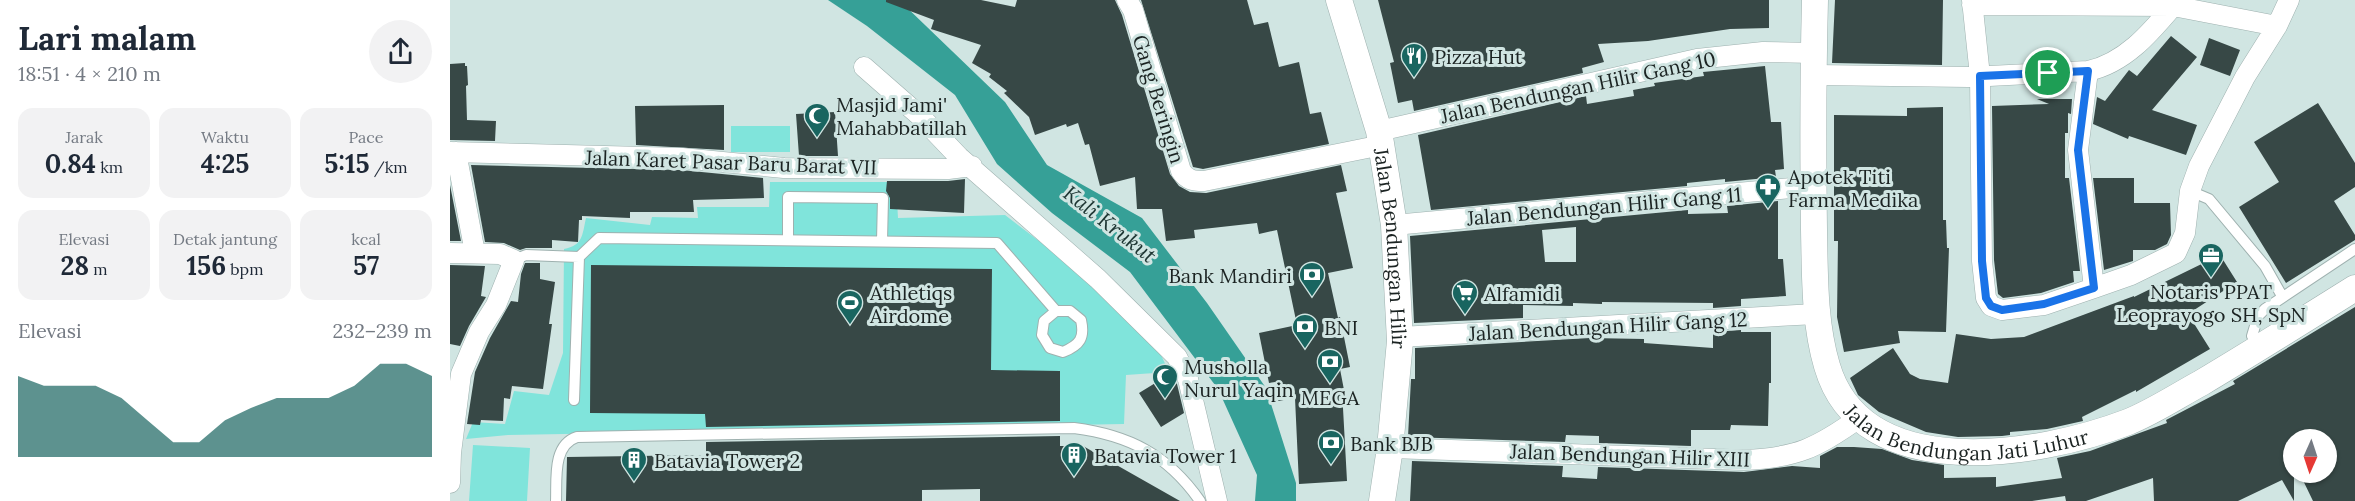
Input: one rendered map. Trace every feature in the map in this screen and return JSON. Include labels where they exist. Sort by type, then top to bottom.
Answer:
[{"type":"street","name":"Gang Beringin","points":[[1126,0],[1133,10],[1181,171],[1186,177],[1195,181],[1204,181],[1381,138]]},
{"type":"street","name":"Jalan Bendungan Hilir","points":[[1339,0],[1381,138],[1394,225],[1400,337],[1390,448],[1382,501]]},
{"type":"street","name":"Jalan Bendungan Jati Luhur","points":[[1815,0],[1816,314],[1827,367],[1841,399],[1871,428],[1893,439],[1916,446],[1952,452],[1985,452],[2055,443],[2129,422],[2260,348],[2355,288]]},
{"type":"street","points":[[2277,26],[2174,6],[1972,2],[1980,76],[1982,261],[1986,298],[1991,306],[2002,310],[2044,304],[2131,275],[2176,253],[2185,233],[2190,191],[2199,166],[2245,77],[2277,26],[2289,0]]},
{"type":"street","points":[[2094,288],[2078,150],[2088,71],[2102,68],[2146,38],[2174,6]]},
{"type":"street","name":"Jalan Bendungan Hilir Gang 10","points":[[1381,138],[1697,59],[1763,52],[1814,64],[1980,76],[2088,71]]},
{"type":"street","points":[[864,67],[1098,279],[1177,357],[1188,380],[1217,501]]},
{"type":"street","name":"Jalan Karet Pasar Baru Barat VII","points":[[475,253],[453,152],[682,158],[784,168],[948,169],[972,166]]},
{"type":"street","name":"Jalan Bendungan Hilir Gang 11","points":[[1394,225],[1814,186]]},
{"type":"street","points":[[450,254],[500,254],[514,260],[496,305],[479,332],[461,374],[451,453],[450,483]]},
{"type":"street","name":"Jalan Bendungan Hilir Gang 12","points":[[1400,337],[1816,314]]},
{"type":"street","name":"Jalan Bendungan Hilir XIII","points":[[1390,448],[1744,460],[1772,459],[1793,455],[1814,447],[1859,418]]},
{"type":"lane","points":[[2190,191],[2209,199],[2265,266],[2282,296]]},
{"type":"lane","points":[[788,240],[788,197],[882,198],[882,242]]},
{"type":"lane","points":[[574,400],[579,257],[599,238],[997,243],[1056,311]]},
{"type":"lane","points":[[2260,348],[2252,336],[2259,316],[2282,296],[2355,249]]},
{"type":"lane","points":[[514,260],[526,255],[579,257]]},
{"type":"lane","points":[[556,501],[559,454],[564,444],[577,438],[1074,428],[1104,432],[1152,452],[1187,483],[1200,501]]},
{"type":"shaded area","points":[[731,126],[790,126],[790,152],[731,152]]},
{"type":"shaded area","name":"Athletiqs Airdome","points":[[770,182],[896,182],[898,218],[1005,215],[1115,299],[1161,355],[1169,372],[1126,375],[1124,424],[508,435],[466,439],[473,422],[505,424],[514,391],[549,395],[563,353],[564,249],[575,245],[581,239],[586,218],[650,225],[652,217],[698,218],[697,207],[769,207]]},
{"type":"shaded area","points":[[473,445],[530,448],[527,501],[469,501]]},
{"type":"water","name":"Kali Krukut","points":[[828,0],[899,0],[1005,102],[1047,165],[1142,218],[1207,303],[1266,388],[1296,483],[1296,501],[1255,501],[1257,475],[1218,389],[1130,272],[1052,213],[997,164],[955,95],[867,26]]},
{"type":"building","points":[[886,0],[981,0],[1015,7],[1017,0],[1115,0],[1122,15],[1170,174],[1179,186],[1190,192],[1206,193],[1341,165],[1347,191],[1336,193],[1353,268],[1328,273],[1350,367],[1340,369],[1344,390],[1342,390],[1347,481],[1299,484],[1295,398],[1278,401],[1275,382],[1269,383],[1259,333],[1297,325],[1277,230],[1259,234],[1257,223],[1194,230],[1195,238],[1166,241],[1162,209],[1137,209],[1135,177],[1100,186],[1089,144],[1085,145],[1078,123],[1067,127],[1066,124],[1035,135],[1029,117],[1004,93],[1007,91],[989,77],[991,74],[972,63],[981,45],[931,29],[934,20],[886,2]]},
{"type":"building","points":[[1141,0],[1247,0],[1254,25],[1268,22],[1279,67],[1299,62],[1310,114],[1321,112],[1329,144],[1203,169],[1193,167]]},
{"type":"building","points":[[1378,0],[1769,0],[1769,28],[1730,29],[1648,41],[1598,44],[1604,62],[1582,68],[1583,73],[1414,111],[1412,100],[1398,103],[1390,63],[1394,62]]},
{"type":"building","points":[[1835,0],[1943,0],[1942,65],[1832,63]]},
{"type":"building","points":[[2171,36],[2197,57],[2152,110],[2197,125],[2186,155],[2129,136],[2128,139],[2093,124],[2097,97],[2105,101],[2129,70],[2137,76]]},
{"type":"building","points":[[2209,38],[2240,50],[2230,76],[2200,65]]},
{"type":"building","points":[[465,63],[468,85],[466,86],[467,120],[496,121],[495,141],[450,140],[450,64]]},
{"type":"building","points":[[1765,66],[1771,122],[1781,122],[1784,169],[1775,170],[1776,177],[1725,182],[1725,179],[1687,183],[1687,186],[1431,210],[1418,135],[1586,96],[1587,104],[1634,96],[1633,90],[1655,86],[1654,83],[1704,76],[1703,72]]},
{"type":"building","points":[[2037,99],[2072,99],[2071,114],[2068,113],[2068,133],[2065,133],[2065,178],[2069,178],[2080,271],[2073,271],[2074,282],[2041,293],[2003,298],[1998,294],[1994,260],[1992,106],[2049,104]]},
{"type":"building","points":[[2318,103],[2355,163],[2355,187],[2334,201],[2355,235],[2355,240],[2286,283],[2239,207],[2279,182],[2254,142]]},
{"type":"building","points":[[724,105],[724,150],[636,145],[635,106]]},
{"type":"building","points":[[1943,107],[1943,220],[1946,220],[1947,248],[1949,248],[1946,332],[1898,331],[1900,343],[1844,352],[1837,317],[1838,241],[1834,241],[1834,115],[1907,116],[1907,108]]},
{"type":"building","name":"Masjid Jami' Mahabbatillah","points":[[835,112],[838,156],[799,156],[796,114]]},
{"type":"building","points":[[471,165],[681,170],[763,178],[764,198],[693,200],[694,212],[630,212],[630,218],[582,216],[582,220],[579,220],[578,242],[552,240],[552,248],[520,250],[504,243],[485,242]]},
{"type":"building","points":[[2093,178],[2134,178],[2134,203],[2170,203],[2171,235],[2167,244],[2155,250],[2133,250],[2133,261],[2104,270]]},
{"type":"building","points":[[965,179],[964,213],[890,209],[890,198],[886,191],[887,181]]},
{"type":"building","points":[[450,185],[461,241],[450,241]]},
{"type":"building","points":[[1778,201],[1778,259],[1783,259],[1786,296],[1741,299],[1741,306],[1713,308],[1713,303],[1602,302],[1602,304],[1573,303],[1573,306],[1523,305],[1523,318],[1414,323],[1410,236],[1688,210],[1688,214],[1728,213],[1727,206]],"holes":[[[1576,227],[1576,262],[1545,262],[1542,230]]]},
{"type":"building","points":[[2220,255],[2237,282],[2188,314],[2210,349],[2136,392],[2136,390],[2082,417],[2083,421],[2047,429],[2010,432],[2010,435],[2002,436],[1958,437],[1926,432],[1879,412],[1858,395],[1850,378],[1893,348],[1910,374],[1920,379],[1948,383],[1956,334],[1991,339],[2024,337],[2134,297]]},
{"type":"building","points":[[525,263],[540,263],[540,279],[555,282],[543,389],[512,386],[510,399],[504,398],[503,421],[481,420],[480,425],[467,424],[475,372],[490,338],[511,301],[518,302],[521,274]]},
{"type":"building","points":[[450,265],[485,266],[481,296],[486,297],[460,346],[450,344]]},
{"type":"building","points":[[591,265],[992,269],[991,370],[1060,371],[1060,421],[706,427],[705,414],[590,413]]},
{"type":"building","points":[[2355,307],[2355,501],[2313,501],[2304,483],[2337,483],[2337,429],[2283,429],[2283,482],[2282,480],[2238,501],[2154,501],[2153,478],[2086,501],[2066,501],[2065,496],[2032,501],[1410,501],[1412,461],[1563,466],[1562,477],[1597,479],[1598,467],[1744,472],[1792,466],[1820,468],[1820,456],[1837,447],[1854,447],[1882,449],[1912,460],[1944,465],[1944,478],[1996,477],[1996,487],[2062,478],[2057,458],[2090,451],[2167,423],[2166,420],[2235,384],[2233,381]]},
{"type":"building","points":[[1741,330],[1741,332],[1771,332],[1768,426],[1731,425],[1730,430],[1691,430],[1691,446],[1599,443],[1599,436],[1566,435],[1565,442],[1408,437],[1411,379],[1415,379],[1415,348],[1590,338],[1644,339],[1644,343],[1713,348],[1713,332]]},
{"type":"building","name":"Musholla Nurul Yaqin","points":[[1170,374],[1177,384],[1184,413],[1161,427],[1139,393]]},
{"type":"building","points":[[1060,436],[1060,446],[1083,446],[1180,501],[980,501],[980,489],[922,490],[922,501],[566,501],[567,457],[706,455],[706,442]]},
{"type":"building","points":[[2284,483],[2294,483],[2294,501]]},
{"type":"place","name":"Pizza Hut","points":[[1414,79]]},
{"type":"place","name":"Masjid Jami' Mahabbatillah","points":[[817,139]]},
{"type":"place","name":"Apotek Titi Farma Medika","points":[[1768,210]]},
{"type":"place","name":"Notaris PPAT Leoprayogo SH, SpN","points":[[2211,279]]},
{"type":"place","name":"Bank Mandiri","points":[[1312,298]]},
{"type":"place","name":"Alfamidi","points":[[1465,316]]},
{"type":"place","name":"Athletiqs Airdome","points":[[850,326]]},
{"type":"place","name":"BNI","points":[[1305,350]]},
{"type":"place","name":"MEGA","points":[[1330,385]]},
{"type":"place","name":"Musholla Nurul Yaqin","points":[[1165,400]]},
{"type":"place","name":"Bank BJB","points":[[1331,466]]},
{"type":"place","name":"Batavia Tower 1","points":[[1074,478]]},
{"type":"place","name":"Batavia Tower 2","points":[[634,483]]},
{"type":"route","points":[[2088,71],[2078,150],[2094,288],[2044,304],[2002,310],[1991,306],[1986,298],[1982,261],[1980,76],[2048,73],[2088,71]]}]
